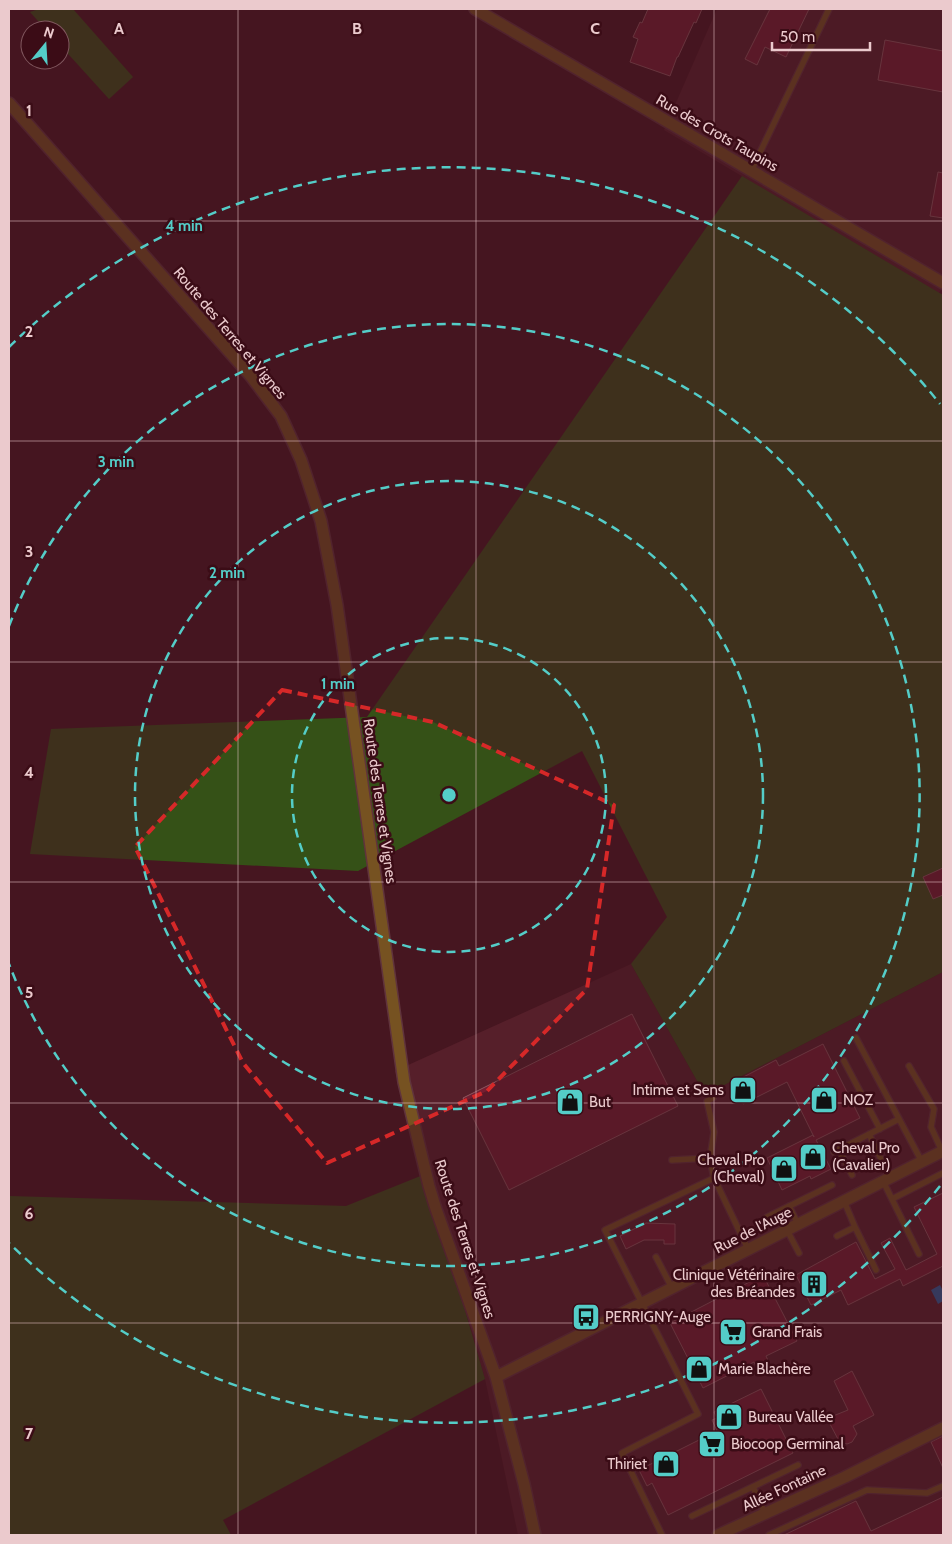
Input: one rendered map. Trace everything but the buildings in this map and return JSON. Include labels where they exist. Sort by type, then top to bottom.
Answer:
[{"type":"street","name":"Rue des Crots Taupins","points":[[475,9],[943,283]]},
{"type":"street","name":"Route des Terres et Vignes","points":[[9,103],[250,375],[281,416],[300,460],[322,521],[337,605],[404,1082],[436,1209],[496,1377],[524,1484],[535,1535]]},
{"type":"street","name":"Rue de l'Auge","points":[[496,1377],[943,1151]]},
{"type":"street","name":"Allée Fontaine","points":[[718,1535],[734,1532],[765,1513],[943,1428]]},
{"type":"lane","points":[[751,171],[828,9]]},
{"type":"lane","points":[[856,1038],[922,1162]]},
{"type":"lane","points":[[844,1061],[880,1129]]},
{"type":"lane","points":[[909,1066],[934,1109],[930,1127],[943,1151]]},
{"type":"lane","points":[[713,1098],[707,1101],[714,1132],[710,1158],[714,1178],[748,1249]]},
{"type":"lane","points":[[852,1175],[836,1151],[899,1119]]},
{"type":"lane","points":[[869,1134],[881,1160]]},
{"type":"lane","points":[[672,1160],[710,1158]]},
{"type":"lane","points":[[892,1199],[943,1173]]},
{"type":"lane","points":[[662,1535],[622,1453],[698,1414],[605,1230],[714,1178]]},
{"type":"lane","points":[[883,1181],[919,1254]]},
{"type":"lane","points":[[767,1217],[832,1184]]},
{"type":"lane","points":[[844,1201],[876,1270]]},
{"type":"lane","points":[[789,1206],[799,1254]]},
{"type":"lane","points":[[837,1236],[855,1227]]},
{"type":"lane","points":[[656,1257],[672,1288]]},
{"type":"lane","points":[[692,1516],[798,1465]]},
{"type":"lane","points":[[769,1535],[867,1490],[927,1493],[943,1486]]},
{"type":"lane","points":[[753,1487],[765,1513]]},
{"type":"highlighted area","points":[[282,690],[433,722],[614,805],[587,989],[487,1091],[327,1163],[243,1063],[135,847]]},
{"type":"shaded area","points":[[717,9],[943,9],[943,287],[939,293],[664,130]]},
{"type":"shaded area","points":[[631,964],[705,1095],[943,972],[943,1535],[518,1535],[485,1379],[429,1186],[423,1175],[395,1071]]},
{"type":"green space","points":[[39,9],[73,9],[133,77],[109,99],[70,56],[70,20],[37,20],[30,12]]},
{"type":"green space","points":[[742,176],[943,295],[943,972],[705,1095],[631,964],[667,917],[582,751],[358,871],[30,854],[51,729],[367,717]]},
{"type":"green space","points":[[423,1175],[429,1186],[485,1379],[223,1520],[231,1535],[9,1535],[9,1196],[346,1206]]},
{"type":"water","points":[[940,1285],[943,1291],[943,1301],[938,1304],[931,1290]]},
{"type":"place","name":"Intime et Sens","points":[[743,1090]]},
{"type":"place","name":"NOZ","points":[[824,1100]]},
{"type":"place","name":"But","points":[[570,1102]]},
{"type":"place","name":"Cheval Pro (Cavalier)","points":[[813,1157]]},
{"type":"place","name":"Cheval Pro (Cheval)","points":[[784,1169]]},
{"type":"place","name":"Clinique Vétérinaire des Bréandes","points":[[814,1284]]},
{"type":"place","name":"PERRIGNY-Auge","points":[[586,1317]]},
{"type":"place","name":"Grand Frais","points":[[733,1332]]},
{"type":"place","name":"Marie Blachère","points":[[699,1369]]},
{"type":"place","name":"Bureau Vallée","points":[[729,1417]]},
{"type":"place","name":"Biocoop Germinal","points":[[712,1444]]},
{"type":"place","name":"Thiriet","points":[[666,1464]]}]
